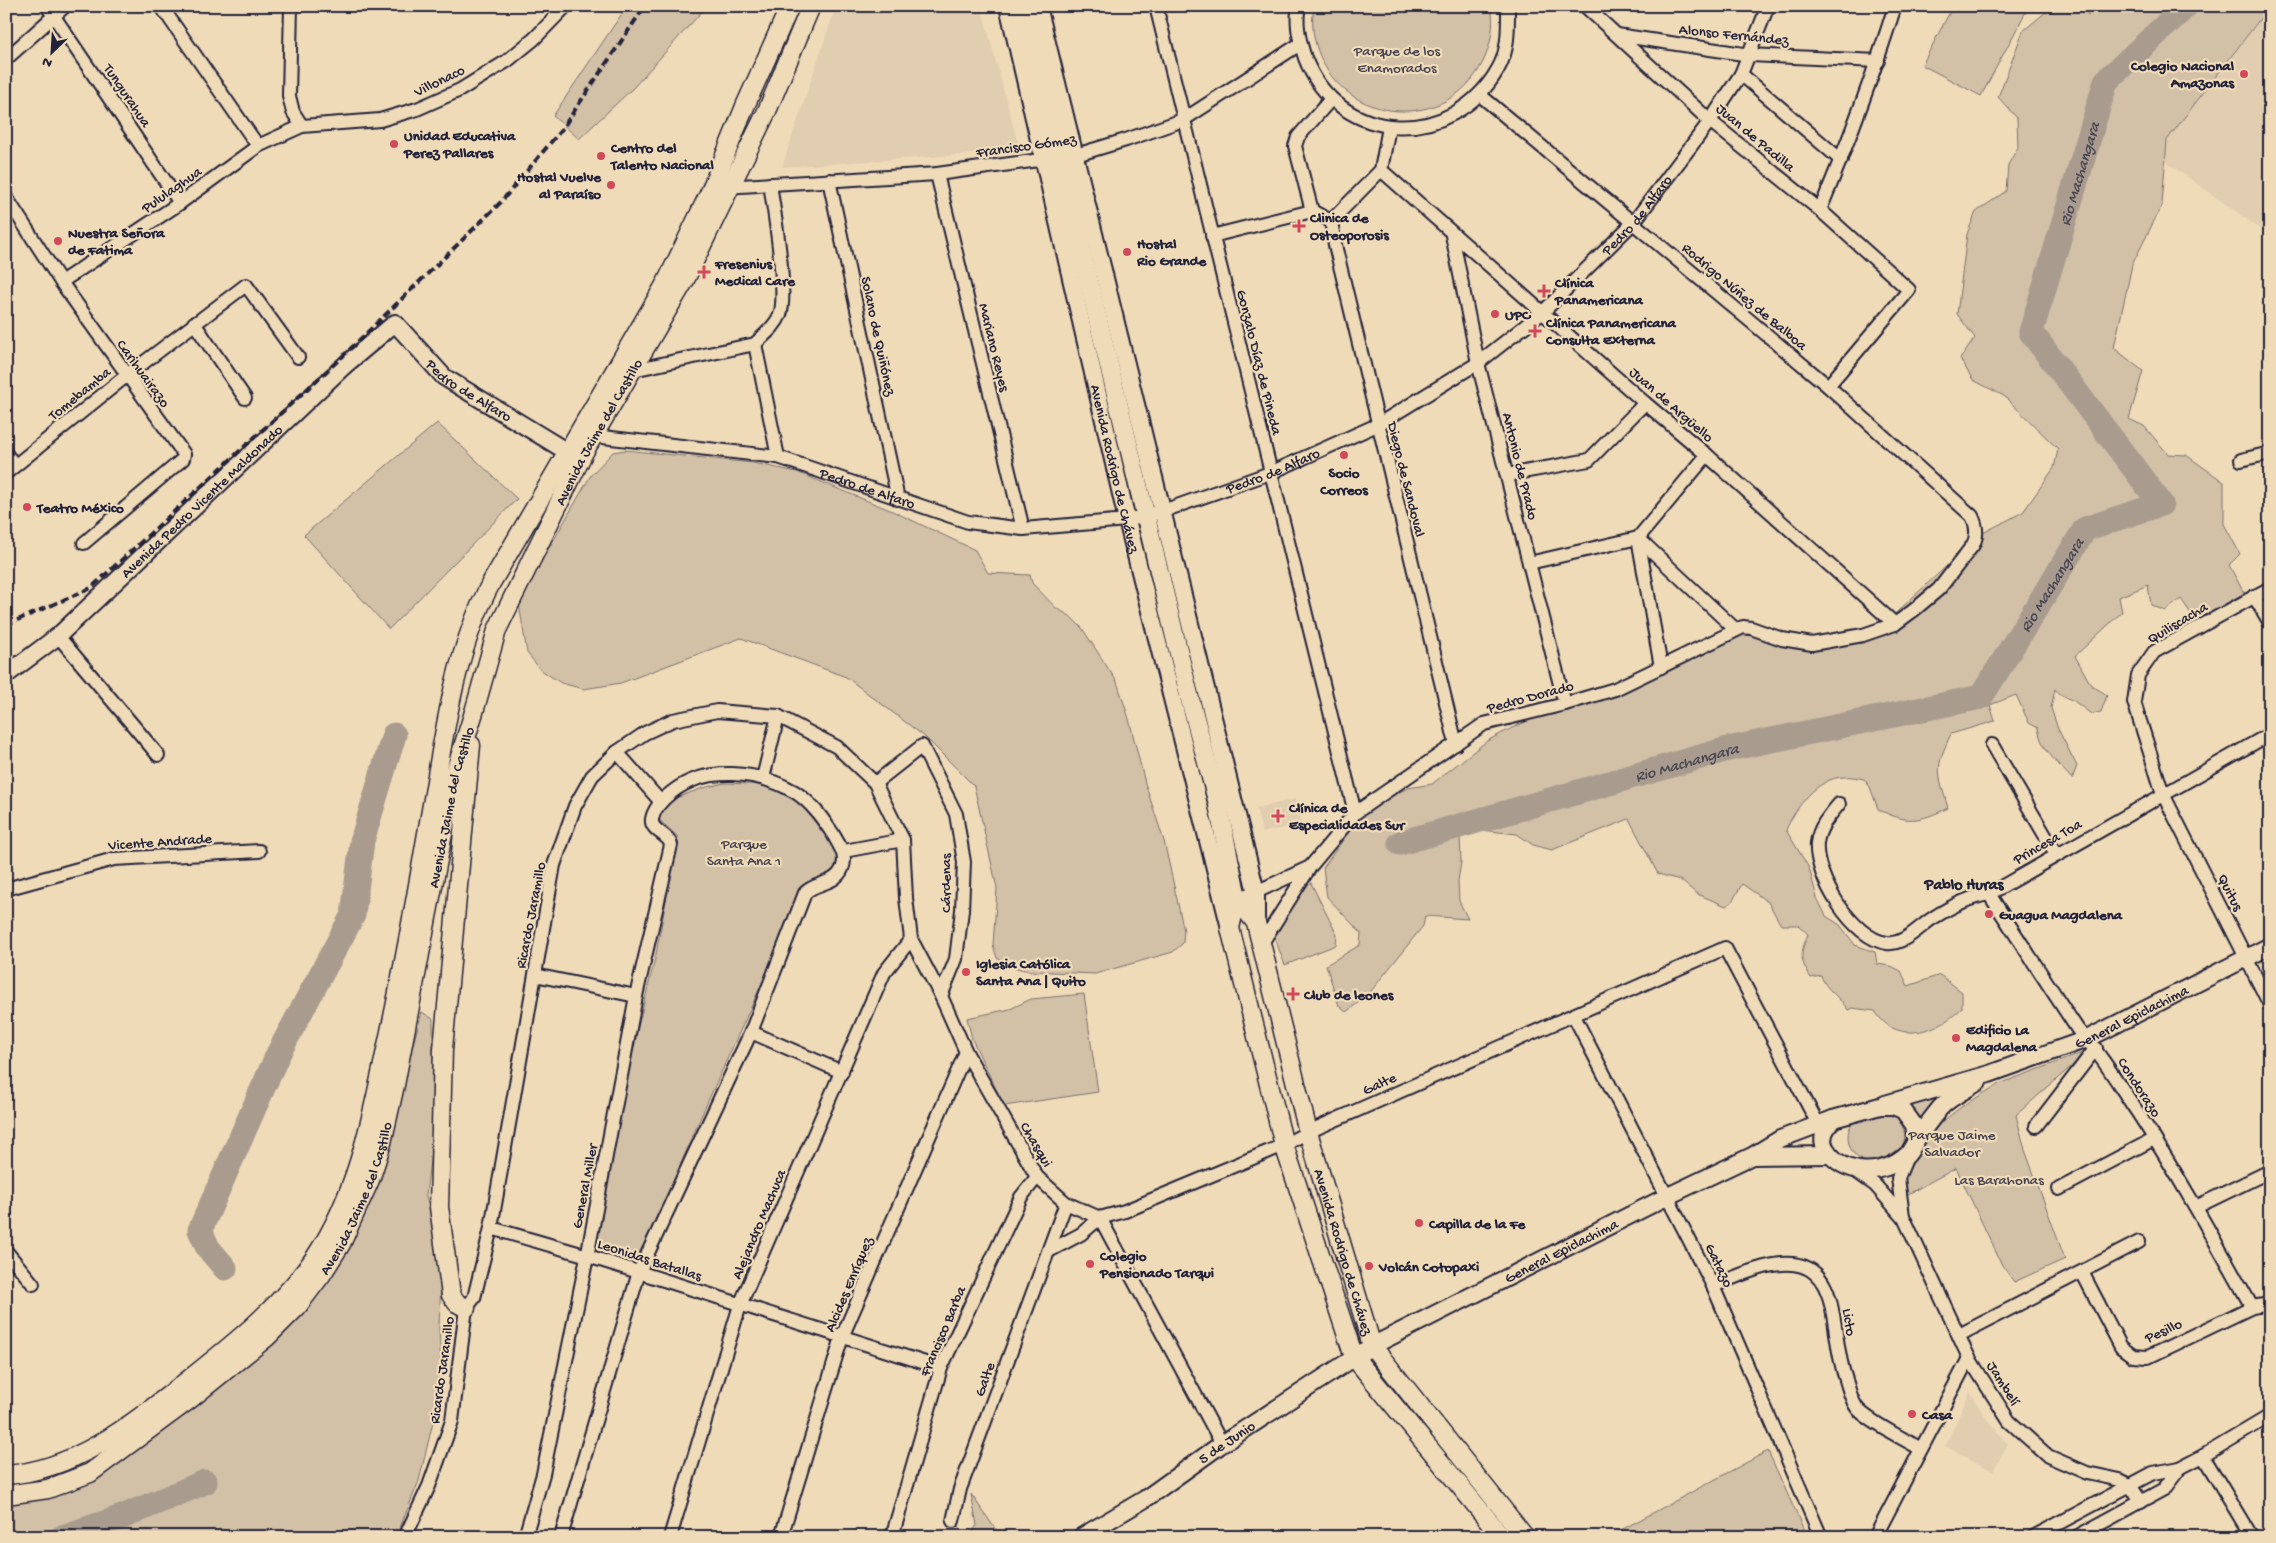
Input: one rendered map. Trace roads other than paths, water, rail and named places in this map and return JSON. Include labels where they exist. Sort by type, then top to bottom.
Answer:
[{"type":"main road","name":"Avenida Jaime del Castillo","points":[[626,367],[711,188],[790,6]]},
{"type":"main road","name":"Avenida Jaime del Castillo","points":[[6,1476],[34,1472],[81,1454],[140,1418],[246,1335],[299,1278],[329,1235],[359,1164],[371,1122],[400,986],[450,699],[470,626],[491,583],[574,456],[626,367],[685,280],[767,111],[811,6]]},
{"type":"main road","name":"Avenida Rodrigo de Chávez","points":[[1026,8],[1059,157],[1191,703],[1217,800],[1237,898],[1230,928],[1284,1145],[1354,1357],[1502,1537]]},
{"type":"main road","name":"Avenida Jaime del Castillo","points":[[6,1495],[48,1489],[90,1472],[189,1400],[267,1337],[297,1307],[322,1274],[341,1244],[370,1180],[382,1143],[395,1085],[454,776],[497,630],[574,456]]},
{"type":"main road","points":[[466,1308],[457,1303],[451,1295],[439,1208],[442,1049],[474,712]]},
{"type":"main road","name":"Avenida Rodrigo de Chávez","points":[[1237,898],[1256,923],[1308,1132],[1372,1346],[1525,1537]]},
{"type":"street","points":[[6,58],[51,11],[65,6]]},
{"type":"street","points":[[161,6],[258,146]]},
{"type":"street","points":[[291,6],[289,96],[293,112],[302,126]]},
{"type":"street","name":"Villonaco","points":[[302,126],[380,120],[417,109],[460,90],[507,61],[534,40],[566,6]]},
{"type":"street","name":"Avenida Rodrigo de Chávez","points":[[1008,6],[1059,157],[1163,511],[1256,892],[1256,923]]},
{"type":"street","name":"Gonzalo Díaz de Pineda","points":[[1156,6],[1355,813]]},
{"type":"street","points":[[1299,6],[1300,44],[1311,74],[1332,99],[1358,117],[1389,127],[1422,126],[1446,118],[1454,115],[1480,95],[1499,68],[1509,36],[1508,6]]},
{"type":"street","name":"Juan de Padilla","points":[[1585,6],[1710,122],[1820,210],[1909,290],[1828,386]]},
{"type":"street","name":"Pedro de Alfaro","points":[[586,435],[778,457],[968,522],[1023,529],[1127,520],[1163,511],[1270,473],[1377,425],[1478,363],[1543,312],[1633,223],[1710,122],[1750,55],[1768,6]]},
{"type":"street","points":[[1820,210],[1878,61],[1895,6]]},
{"type":"street","name":"Tungurahua","points":[[51,11],[180,203]]},
{"type":"street","name":"Alonso Fernández","points":[[1617,35],[1750,55],[1878,61]]},
{"type":"street","name":"Francisco Gómez","points":[[711,188],[936,174],[1059,157],[1126,140],[1183,120],[1300,44]]},
{"type":"street","points":[[1740,74],[1841,160]]},
{"type":"street","name":"Rodrigo Núñez de Balboa","points":[[1480,95],[1828,386],[1972,516],[1977,532],[1973,545],[1939,589],[1895,624]]},
{"type":"street","points":[[1312,211],[1295,146],[1298,137],[1332,99]]},
{"type":"street","name":"Pululaghua","points":[[60,282],[180,203],[258,146],[302,126]]},
{"type":"street","points":[[1212,236],[1312,211],[1331,220],[1381,170],[1389,127]]},
{"type":"street","name":"Avenida Rodrigo de Chávez","points":[[1059,157],[1127,520],[1230,928]]},
{"type":"street","name":"Juan de Argüello","points":[[1381,170],[1644,403],[1707,455],[1895,624]]},
{"type":"street","name":"Mariano Reyes","points":[[936,174],[1023,529]]},
{"type":"street","name":"Solano de Quiñónez","points":[[829,180],[898,499]]},
{"type":"street","points":[[626,367],[755,344],[775,323],[782,307],[782,287],[770,184]]},
{"type":"street","name":"Carihuairazo","points":[[6,197],[60,282],[184,456],[84,543]]},
{"type":"street","name":"Diego de Sandoval","points":[[1331,220],[1377,425],[1456,744]]},
{"type":"street","name":"Antonio de Prado","points":[[1452,234],[1478,363],[1565,704]]},
{"type":"street","name":"Tomebamba","points":[[10,469],[126,376],[246,285],[298,358]]},
{"type":"street","points":[[194,323],[245,398]]},
{"type":"street","name":"Pedro de Alfaro","points":[[395,323],[444,377],[574,456]]},
{"type":"street","name":"Avenida Pedro Vicente Maldonado","points":[[6,675],[58,636],[344,366],[395,323]]},
{"type":"street","points":[[755,344],[778,457]]},
{"type":"street","points":[[1507,475],[1589,460],[1644,403]]},
{"type":"street","points":[[2241,460],[2270,453]]},
{"type":"street","points":[[6,454],[10,469]]},
{"type":"street","points":[[1529,563],[1638,538],[1707,455]]},
{"type":"street","points":[[1638,538],[1735,629],[1751,628],[1782,639],[1817,644],[1863,636],[1895,624]]},
{"type":"street","points":[[1638,538],[1661,667]]},
{"type":"street","name":"Quiliscacha","points":[[2163,794],[2134,702],[2138,675],[2154,652],[2270,588]]},
{"type":"street","points":[[2254,596],[2270,623]]},
{"type":"street","name":"Pedro Dorado","points":[[1262,944],[1310,867],[1355,813],[1484,724],[1565,704],[1615,689],[1735,629]]},
{"type":"street","points":[[58,636],[158,755]]},
{"type":"street","name":"Ricardo Jaramillo","points":[[405,1537],[429,1486],[452,1421],[466,1308],[474,1298],[491,1228],[554,865],[575,806],[592,776],[617,752],[645,733],[673,720],[717,711],[778,716],[837,747],[875,783],[903,840],[906,898],[911,939]]},
{"type":"street","points":[[763,778],[778,716]]},
{"type":"street","name":"Princesa Toa","points":[[1840,804],[1825,820],[1818,843],[1820,866],[1830,891],[1845,912],[1870,938],[1878,942],[1893,944],[1906,938],[1933,918],[1957,904],[1989,894],[2056,854],[2270,734]]},
{"type":"street","points":[[1992,745],[2056,854]]},
{"type":"street","name":"Cárdenas","points":[[875,783],[922,746],[956,814],[964,862],[962,910],[956,959],[941,996]]},
{"type":"street","points":[[561,1537],[639,1272],[751,1032],[804,893],[812,886],[833,880],[842,869],[844,852],[819,813],[795,792],[763,778],[724,773],[699,777],[679,786],[660,802],[617,752]]},
{"type":"street","name":"Quitus","points":[[2163,794],[2270,1005]]},
{"type":"street","name":"General Miller","points":[[525,1537],[543,1474],[588,1256],[636,996],[671,845],[670,840],[652,824],[652,818],[660,802]]},
{"type":"street","points":[[844,852],[903,840]]},
{"type":"street","name":"Vicente Andrade","points":[[6,889],[114,859],[259,851]]},
{"type":"street","name":"Pedro Dorado","points":[[1237,898],[1256,892],[1310,867]]},
{"type":"street","name":"Condorazo","points":[[1989,894],[2078,1030],[2091,1044],[2154,1139],[2196,1207],[2252,1307]]},
{"type":"street","name":"Chasqui","points":[[911,939],[941,996],[966,1052],[1037,1177],[1066,1203],[1100,1218]]},
{"type":"street","name":"Alejandro Machuca","points":[[670,1537],[740,1305],[884,973],[911,939]]},
{"type":"street","name":"General Epiclachima","points":[[1880,1106],[2091,1044],[2270,946]]},
{"type":"street","name":"Galte","points":[[1049,1251],[1081,1234],[1100,1218],[1125,1211],[1284,1145],[1308,1132],[1725,948],[1825,1121]]},
{"type":"street","points":[[535,975],[583,983],[636,996]]},
{"type":"street","name":"Gatazo","points":[[1574,1016],[1713,1286],[1821,1537]]},
{"type":"street","points":[[751,1032],[842,1072]]},
{"type":"street","points":[[2036,1126],[2091,1044]]},
{"type":"street","name":"Alcides Enríquez","points":[[781,1537],[842,1337],[966,1052]]},
{"type":"street","name":"General Epiclachima","points":[[1916,1140],[1942,1106],[1989,1074]]},
{"type":"street","points":[[1880,1106],[1893,1106],[1903,1110],[1914,1125],[1916,1140],[1908,1154],[1895,1163],[1870,1170],[1854,1170],[1841,1164],[1830,1155],[1823,1144],[1825,1121],[1880,1106]]},
{"type":"street","name":"General Epiclachima","points":[[1372,1346],[1668,1196],[1752,1156],[1780,1139],[1825,1121]]},
{"type":"street","points":[[2059,1189],[2154,1139]]},
{"type":"street","name":"Jambelí","points":[[1904,1218],[1898,1178],[1908,1154]]},
{"type":"street","name":"General Epiclachima","points":[[1752,1156],[1830,1155]]},
{"type":"street","name":"Jambelí","points":[[1854,1170],[1875,1185],[1904,1218],[1970,1358],[2009,1421],[2048,1456],[2087,1473],[2120,1480],[2130,1485]]},
{"type":"street","points":[[2196,1207],[2270,1171]]},
{"type":"street","name":"Francisco Barba","points":[[892,1537],[941,1368],[1021,1197],[1037,1177]]},
{"type":"street","name":"Galte","points":[[953,1520],[960,1489],[1066,1203]]},
{"type":"street","points":[[1100,1218],[1222,1444]]},
{"type":"street","name":"Leonidas Batallas","points":[[491,1228],[588,1256],[941,1368]]},
{"type":"street","points":[[1959,1335],[2140,1242]]},
{"type":"street","points":[[6,1251],[32,1284]]},
{"type":"street","name":"Licto","points":[[1713,1286],[1758,1267],[1783,1262],[1801,1266],[1817,1276],[1827,1290],[1832,1306],[1839,1358],[1858,1409],[1921,1449]]},
{"type":"street","name":"Pesillo","points":[[2082,1272],[2121,1347],[2133,1356],[2148,1356],[2252,1307],[2270,1304]]},
{"type":"street","name":"5 de Junio","points":[[1081,1537],[1145,1499],[1222,1444],[1372,1346]]},
{"type":"street","points":[[1875,1537],[1970,1358]]},
{"type":"street","points":[[2033,1537],[2153,1473],[2180,1468],[2270,1416]]},
{"type":"street","points":[[2203,1456],[2252,1537]]},
{"type":"street","points":[[2076,1537],[2164,1489],[2180,1468]]},
{"type":"street","points":[[2130,1485],[2141,1502]]},
{"type":"waterway","name":"Rio Machangara","points":[[1400,843],[1728,749],[1981,697],[2085,529],[2161,504],[2031,332],[2106,81],[2186,6]]},
{"type":"waterway","points":[[225,1268],[208,1248],[200,1230],[278,1054],[353,915],[362,841],[394,735]]},
{"type":"waterway","name":"Rio Machangara","points":[[62,1537],[122,1517],[205,1482]]},
{"type":"railway","points":[[6,625],[91,588],[343,356],[501,202],[562,129],[645,6]]},
{"type":"place","name":"Colegio Nacional Amazonas","points":[[2244,74]]},
{"type":"place","name":"Unidad Educativa Perez Pallares","points":[[394,144]]},
{"type":"place","name":"Centro del Talento Nacional","points":[[601,156]]},
{"type":"place","name":"Hostal Vuelve al Paraíso","points":[[611,185]]},
{"type":"place","name":"Clinica de Osteoporosis","points":[[1299,226]]},
{"type":"place","name":"Nuestra Señora de Fatima","points":[[58,241]]},
{"type":"place","name":"Hostal Rio Grande","points":[[1127,252]]},
{"type":"place","name":"Fresenius Medical Care","points":[[704,272]]},
{"type":"place","name":"Clínica Panamericana","points":[[1544,291]]},
{"type":"place","name":"UPC","points":[[1495,314]]},
{"type":"place","name":"Clínica Panamericana Consulta Externa","points":[[1535,331]]},
{"type":"place","name":"Socio Correos","points":[[1344,455]]},
{"type":"place","name":"Teatro México","points":[[27,507]]},
{"type":"place","name":"Clínica de Especialidades Sur","points":[[1278,816]]},
{"type":"place","name":"Guagua Magdalena","points":[[1989,914]]},
{"type":"place","name":"Iglesia Católica Santa Ana | Quito","points":[[966,972]]},
{"type":"place","name":"Club de leones","points":[[1293,994]]},
{"type":"place","name":"Edificio La Magdalena","points":[[1956,1038]]},
{"type":"place","name":"Capilla de la Fe","points":[[1419,1223]]},
{"type":"place","name":"Colegio Pensionado Tarqui","points":[[1090,1264]]},
{"type":"place","name":"Volcán Cotopaxi","points":[[1369,1266]]},
{"type":"place","name":"Casa","points":[[1912,1414]]},
{"type":"district","name":"Pablo Huras","points":[[1964,883]]},
{"type":"park label","name":"Parque de los Enamorados","points":[[1397,58]]},
{"type":"park label","name":"Parque Santa Ana 1","points":[[744,852]]},
{"type":"park label","name":"Parque Jaime Salvador","points":[[1952,1142]]},
{"type":"park label","name":"Las Barahonas","points":[[1999,1179]]}]
